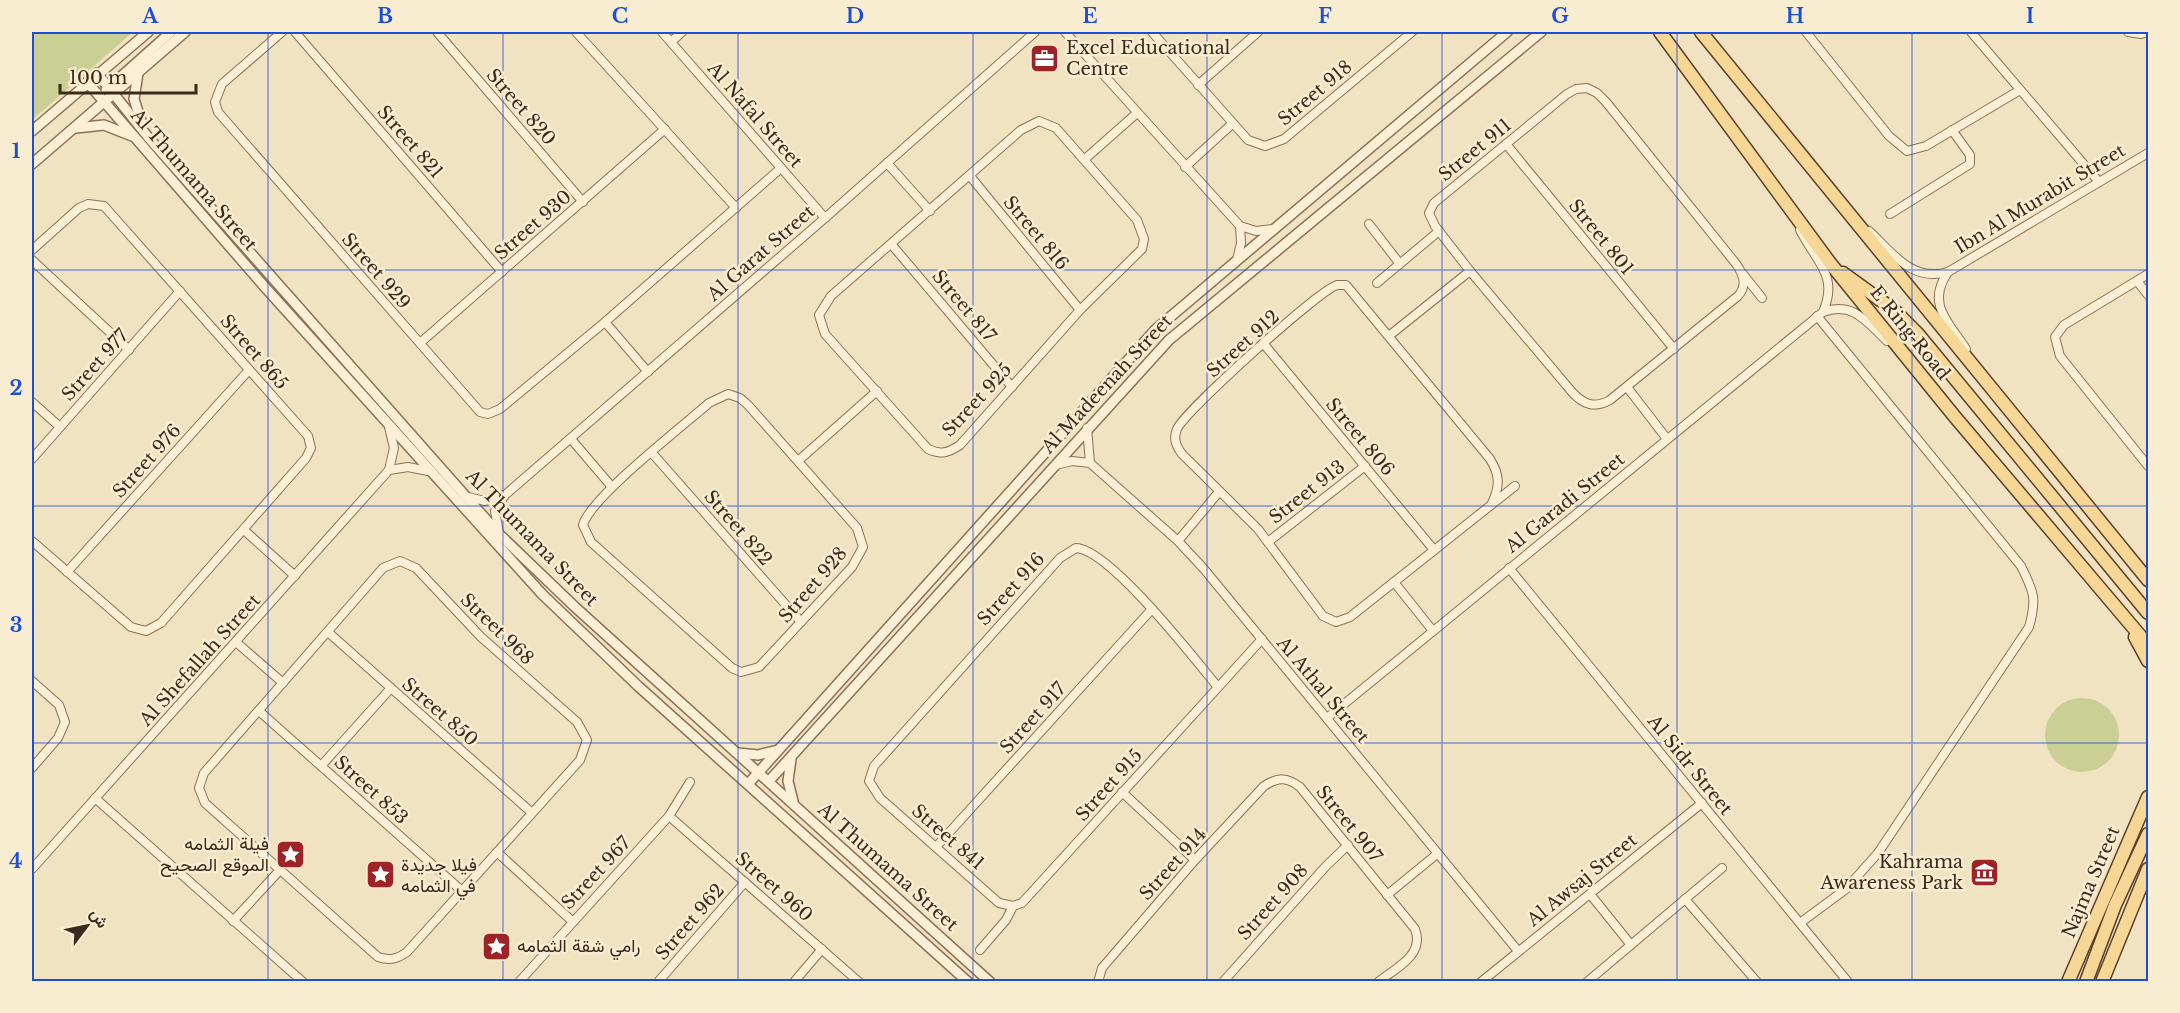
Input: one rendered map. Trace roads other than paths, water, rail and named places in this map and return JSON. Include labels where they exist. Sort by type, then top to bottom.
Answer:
[{"type":"main road","name":"E Ring Road","points":[[1660,32],[1830,263],[1916,370],[2148,645]]},
{"type":"main road","name":"E Ring Road","points":[[1701,32],[2148,578]]},
{"type":"main road","points":[[1830,263],[1887,305],[1918,334],[2148,613]]},
{"type":"main road","points":[[2122,612],[2148,661]]},
{"type":"main road","name":"Najma Street","points":[[2068,981],[2148,797]]},
{"type":"main road","points":[[2086,981],[2115,905],[2148,834]]},
{"type":"main road","points":[[2102,981],[2148,869]]},
{"type":"street","points":[[32,131],[97,73],[148,32]]},
{"type":"street","points":[[32,164],[104,102],[111,90],[171,32]]},
{"type":"street","points":[[111,90],[138,74],[185,32]]},
{"type":"street","name":"Street 929","points":[[282,32],[222,84],[215,102],[218,112],[473,407],[488,414],[500,409],[605,322],[781,168]]},
{"type":"street","name":"Street 821","points":[[295,32],[502,272]]},
{"type":"street","name":"Street 820","points":[[437,32],[583,202]]},
{"type":"street","points":[[576,32],[736,208]]},
{"type":"street","name":"Al Nafal Street","points":[[662,32],[825,218]]},
{"type":"street","points":[[671,42],[682,32]]},
{"type":"street","name":"Al Garat Street","points":[[505,495],[825,218],[1035,32]]},
{"type":"street","points":[[1065,32],[1240,226],[1256,231],[1273,229]]},
{"type":"street","name":"Street 918","points":[[1152,32],[1232,124],[1256,145],[1265,146],[1284,139],[1412,32]]},
{"type":"street","points":[[1198,85],[1258,32]]},
{"type":"street","name":"Al Madeenah Street","points":[[753,778],[1140,346],[1171,315],[1508,32]]},
{"type":"street","name":"Al Madeenah Street","points":[[769,781],[1151,357],[1182,328],[1541,32]]},
{"type":"street","points":[[1806,32],[1897,145],[1907,151],[1916,149],[1952,130],[2020,90]]},
{"type":"street","points":[[1971,32],[2099,182]]},
{"type":"street","points":[[2128,32],[2142,34],[2148,32]]},
{"type":"street","name":"Al Thumama Street","points":[[97,73],[148,137],[499,534],[574,607],[736,753],[753,778],[769,781],[990,981]]},
{"type":"street","points":[[138,74],[134,99],[148,137]]},
{"type":"street","name":"Al Thumama Street","points":[[87,82],[428,471],[542,594],[638,686],[753,778],[968,981]]},
{"type":"street","name":"Street 911","points":[[1743,273],[1743,290],[1738,296],[1627,387],[1610,400],[1596,405],[1577,398],[1439,231],[1431,220],[1430,213],[1434,203],[1567,94],[1576,89],[1587,88],[1597,93],[1743,273],[1762,298]]},
{"type":"street","points":[[1085,159],[1137,113]]},
{"type":"street","name":"Street 925","points":[[1039,121],[1056,128],[1085,159],[1137,220],[1144,239],[1135,258],[1080,310],[960,445],[944,453],[928,449],[825,334],[819,315],[831,296],[1021,130],[1039,121]]},
{"type":"street","points":[[1185,167],[1232,124]]},
{"type":"street","points":[[74,128],[104,125],[137,140]]},
{"type":"street","name":"Street 930","points":[[420,343],[665,129]]},
{"type":"street","points":[[1890,214],[1970,164],[1970,155],[1952,130]]},
{"type":"street","name":"Street 801","points":[[1506,144],[1674,349]]},
{"type":"street","name":"Ibn Al Murabit Street","points":[[1849,213],[1912,270],[1931,276],[1948,272],[2148,153]]},
{"type":"street","points":[[887,162],[930,211]]},
{"type":"street","name":"Street 816","points":[[970,176],[1080,310]]},
{"type":"street","points":[[1787,202],[1830,283],[1829,297],[1820,314]]},
{"type":"street","name":"Street 865","points":[[32,250],[79,208],[96,203],[111,211],[308,436],[311,448],[306,458],[161,623],[146,631],[130,627],[32,541]]},
{"type":"street","points":[[1369,224],[1400,264]]},
{"type":"street","points":[[1236,260],[1241,243],[1240,226]]},
{"type":"street","points":[[1377,283],[1439,231]]},
{"type":"street","name":"Street 817","points":[[892,244],[1012,387]]},
{"type":"street","points":[[32,260],[129,350]]},
{"type":"street","points":[[1390,335],[1470,270]]},
{"type":"street","name":"Ibn Al Murabit Street","points":[[1948,272],[1937,289],[1939,304],[1983,376]]},
{"type":"street","points":[[2148,274],[2064,325],[2055,337],[2060,356],[2148,466]]},
{"type":"street","points":[[2137,281],[2148,295]]},
{"type":"street","name":"Street 912","points":[[1492,503],[1499,486],[1498,477],[1490,459],[1353,289],[1347,285],[1338,285],[1263,343],[1184,418],[1175,437],[1176,446],[1182,454],[1268,542],[1329,620],[1342,621],[1350,617],[1515,486]]},
{"type":"street","name":"Street 977","points":[[32,459],[180,291]]},
{"type":"street","points":[[1820,314],[1838,307],[1854,312],[1916,370]]},
{"type":"street","points":[[1800,923],[1846,889],[1878,853],[2029,627],[2034,611],[2034,592],[2021,566],[1820,314]]},
{"type":"street","name":"Al Garadi Street","points":[[1328,718],[1820,314]]},
{"type":"street","points":[[605,322],[648,372]]},
{"type":"street","name":"Street 806","points":[[1263,343],[1434,550]]},
{"type":"street","name":"Street 976","points":[[67,572],[249,370]]},
{"type":"street","points":[[1627,387],[1667,439]]},
{"type":"street","points":[[798,461],[877,391]]},
{"type":"street","name":"Street 928","points":[[728,394],[740,398],[857,528],[863,547],[852,567],[759,667],[741,672],[732,668],[585,534],[583,525],[585,516],[612,488],[652,453],[709,403],[728,394]]},
{"type":"street","points":[[32,402],[60,427]]},
{"type":"street","points":[[389,426],[394,448],[389,470],[408,467],[428,471]]},
{"type":"street","points":[[1053,466],[1071,461],[1090,463],[1087,427]]},
{"type":"street","points":[[571,439],[612,488]]},
{"type":"street","name":"Street 822","points":[[652,453],[801,622]]},
{"type":"street","name":"Al Athal Street","points":[[1090,463],[1178,541],[1328,718],[1518,951]]},
{"type":"street","name":"Street 913","points":[[1268,542],[1365,466]]},
{"type":"street","name":"Al Shefallah Street","points":[[32,869],[389,470]]},
{"type":"street","points":[[1178,541],[1218,493]]},
{"type":"street","points":[[468,497],[485,501],[505,495]]},
{"type":"street","points":[[499,534],[495,511],[505,495]]},
{"type":"street","points":[[244,530],[295,576]]},
{"type":"street","name":"Street 916","points":[[869,781],[874,766],[1067,552],[1085,548],[1094,553],[1152,609],[1217,686]]},
{"type":"street","name":"Street 968","points":[[400,561],[416,568],[481,637],[583,729],[587,740],[580,760],[407,952],[393,959],[378,957],[205,803],[199,788],[204,773],[329,633],[383,568],[400,561]]},
{"type":"street","name":"Al Sidr Street","points":[[1509,568],[1848,981]]},
{"type":"street","points":[[1394,582],[1433,631]]},
{"type":"street","name":"Street 917","points":[[936,847],[1152,609]]},
{"type":"street","name":"Street 850","points":[[329,633],[531,812]]},
{"type":"street","name":"Street 915","points":[[980,950],[1006,920],[1013,906],[1029,897],[1217,686],[1262,639]]},
{"type":"street","points":[[236,642],[283,683]]},
{"type":"street","points":[[32,681],[59,705],[65,722],[58,738],[32,768]]},
{"type":"street","points":[[321,766],[391,688]]},
{"type":"street","name":"Street 853","points":[[259,711],[462,891]]},
{"type":"street","points":[[736,753],[759,755],[780,750]]},
{"type":"street","points":[[792,757],[788,781],[795,805]]},
{"type":"street","name":"Street 907","points":[[1282,778],[1300,787],[1415,929],[1418,943],[1412,956],[1378,981]]},
{"type":"street","name":"Street 914","points":[[1098,981],[1102,968],[1195,860],[1264,786],[1273,780],[1282,778]]},
{"type":"street","name":"Street 841","points":[[869,781],[880,798],[999,903],[1013,906]]},
{"type":"street","name":"Street 967","points":[[519,981],[669,816],[690,782]]},
{"type":"street","points":[[1122,792],[1195,860]]},
{"type":"street","points":[[95,798],[303,981]]},
{"type":"street","name":"Al Awsaj Street","points":[[1481,981],[1702,803]]},
{"type":"street","name":"Street 960","points":[[669,816],[859,981]]},
{"type":"street","name":"Street 908","points":[[1223,981],[1326,866],[1348,846]]},
{"type":"street","points":[[497,852],[572,921]]},
{"type":"street","points":[[1387,895],[1437,854]]},
{"type":"street","points":[[1587,981],[1722,868]]},
{"type":"street","points":[[233,921],[280,870]]},
{"type":"street","name":"Street 962","points":[[658,981],[745,882]]},
{"type":"street","points":[[1590,894],[1630,945]]},
{"type":"street","points":[[1685,899],[1753,980]]},
{"type":"street","points":[[794,981],[822,949]]},
{"type":"place","name":"Excel Educational Centre","points":[[1045,58]]},
{"type":"place","name":"فيلة الثمامه الموقع الصحيح","points":[[290,854]]},
{"type":"place","name":"Kahrama Awareness Park","points":[[1984,872]]},
{"type":"place","name":"فيلا جديدة في الثمامه","points":[[380,875]]},
{"type":"place","name":"رامي شقة الثمامه","points":[[496,946]]}]
